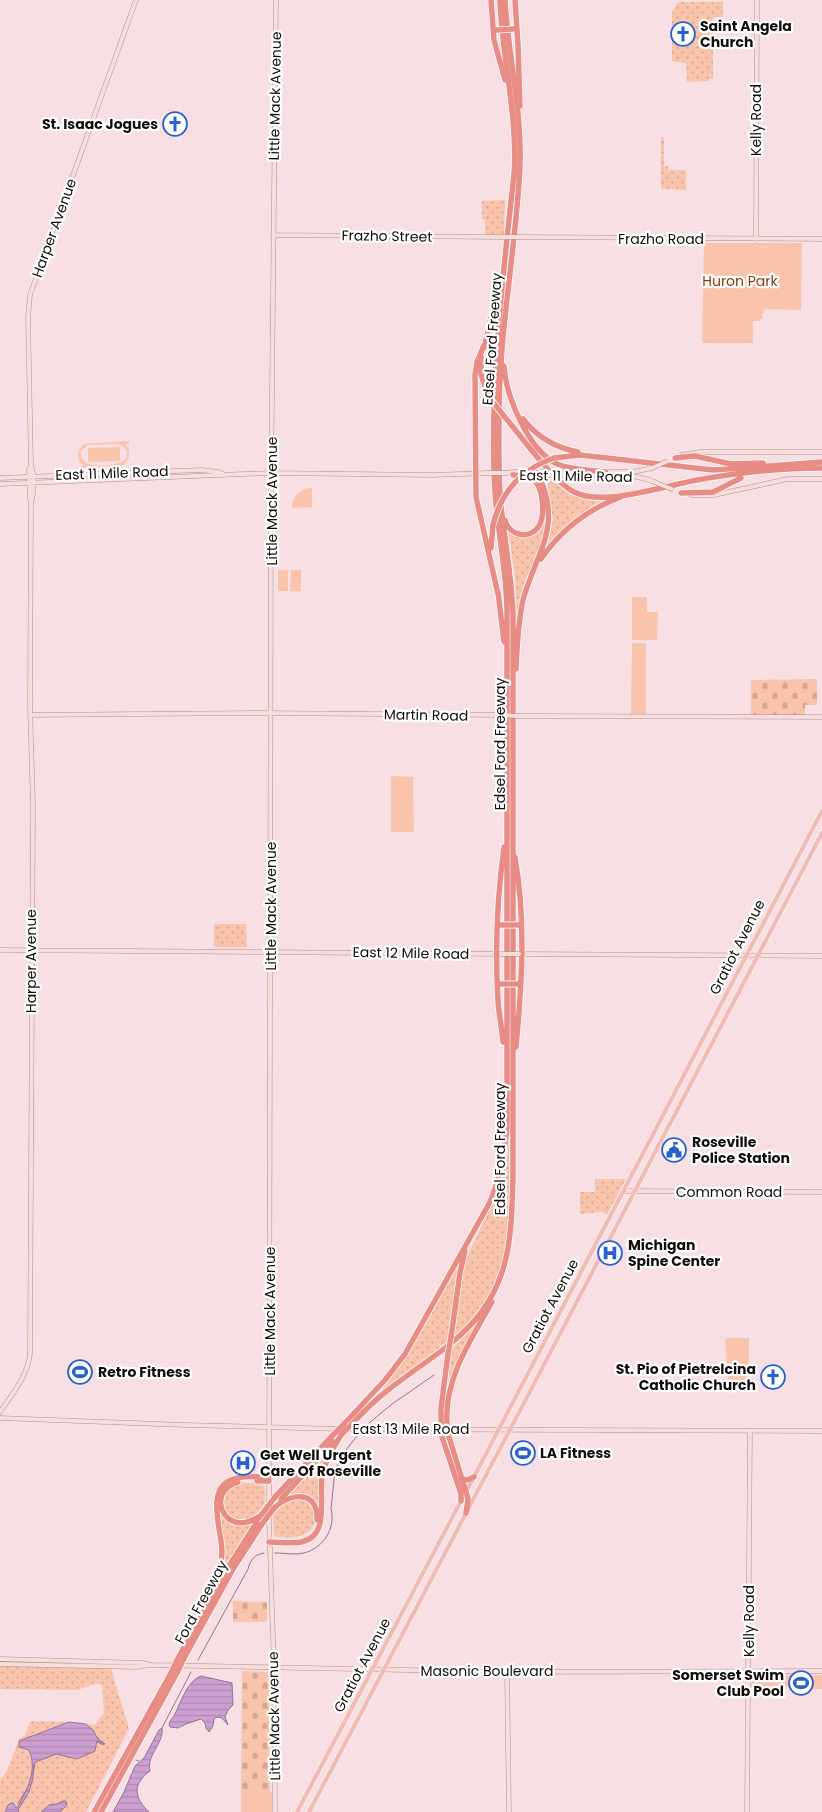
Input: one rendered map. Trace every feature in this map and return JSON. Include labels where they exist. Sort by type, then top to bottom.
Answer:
[{"type":"highway","points":[[491,0],[494,44],[506,88],[515,149]]},
{"type":"highway","name":"Edsel Ford Freeway","points":[[344,1424],[385,1380],[405,1354],[468,1242],[490,1202],[500,1173],[507,1128],[508,658],[506,586],[495,500],[493,456],[495,365],[515,149],[500,0]]},
{"type":"highway","name":"Edsel Ford Freeway","points":[[352,1424],[380,1396],[452,1344],[473,1323],[495,1289],[504,1264],[511,1231],[513,1178],[512,589],[501,507],[499,391],[501,352],[520,165],[519,126],[507,32],[505,0]]},
{"type":"highway","points":[[515,0],[522,146],[520,165]]},
{"type":"highway","points":[[494,29],[515,27]]},
{"type":"highway","points":[[505,255],[484,345],[481,369],[484,386],[488,396],[504,416],[558,479],[570,490],[584,496],[598,498],[784,467]]},
{"type":"highway","points":[[505,319],[504,366],[506,386],[512,403],[531,438],[543,454],[552,461],[566,467],[606,472]]},
{"type":"highway","points":[[484,345],[477,362],[475,375],[475,473],[477,503],[488,543],[498,594]]},
{"type":"highway","points":[[512,403],[526,423],[552,444],[572,451],[624,460]]},
{"type":"highway","points":[[508,658],[505,650],[492,548],[492,525],[500,503],[513,483],[535,466],[554,458],[580,455],[712,470],[821,466]]},
{"type":"highway","points":[[675,458],[695,456],[731,464],[784,467]]},
{"type":"highway","points":[[681,493],[709,492],[737,479],[784,467]]},
{"type":"highway","points":[[513,708],[521,613],[528,586],[549,527],[547,498],[542,473]]},
{"type":"highway","points":[[501,507],[506,523],[510,530],[515,533],[528,534],[533,532],[539,525],[542,500],[540,486],[533,479],[513,475]]},
{"type":"highway","points":[[528,586],[542,558],[567,528],[596,508],[634,493]]},
{"type":"highway","points":[[506,1072],[499,1006],[499,926],[502,865],[507,827]]},
{"type":"highway","points":[[512,841],[520,902],[520,983],[512,1112]]},
{"type":"highway","points":[[499,926],[520,926]]},
{"type":"highway","points":[[499,983],[520,983]]},
{"type":"highway","points":[[444,1423],[453,1378],[461,1358],[500,1284],[510,1254],[511,1231]]},
{"type":"highway","points":[[461,1501],[441,1408],[461,1269],[468,1242]]},
{"type":"highway","name":"Ford Freeway","points":[[101,1812],[213,1594],[238,1551],[262,1514],[276,1497],[344,1424]]},
{"type":"highway","name":"Ford Freeway","points":[[180,1660],[233,1569],[262,1524],[304,1472],[352,1424]]},
{"type":"highway","points":[[269,1540],[301,1542],[311,1538],[317,1531],[321,1521],[321,1483],[324,1470],[330,1454],[341,1435]]},
{"type":"highway","points":[[446,1437],[468,1499],[466,1513]]},
{"type":"highway","points":[[461,1478],[467,1480],[474,1477]]},
{"type":"highway","points":[[213,1594],[222,1555],[217,1504],[220,1490],[226,1483],[236,1478],[269,1479]]},
{"type":"highway","points":[[262,1514],[246,1523],[234,1522],[223,1513],[221,1499],[227,1488],[236,1482],[269,1479]]},
{"type":"highway","points":[[269,1540],[303,1538],[311,1532],[318,1520],[315,1507],[303,1497],[288,1498],[275,1507]]},
{"type":"highway","name":"Ford Freeway","points":[[94,1812],[175,1671]]},
{"type":"main road","name":"Harper Avenue","points":[[0,1412],[23,1378],[28,1367],[30,1354],[33,806],[30,715],[31,476],[28,317],[30,295],[136,0]]},
{"type":"main road","name":"Little Mack Avenue","points":[[275,1812],[274,1667],[269,1540],[269,1479],[271,473],[276,0]]},
{"type":"main road","name":"Kelly Road","points":[[756,239],[757,0]]},
{"type":"main road","name":"Frazho Street","points":[[273,235],[501,237]]},
{"type":"main road","name":"Frazho Road","points":[[501,237],[822,239]]},
{"type":"main road","name":"East 11 Mile Road","points":[[559,474],[629,473],[652,468],[675,458],[700,452],[822,452]]},
{"type":"main road","name":"East 11 Mile Road","points":[[0,481],[31,476],[139,472],[208,470],[223,474]]},
{"type":"main road","points":[[644,478],[642,474],[645,470]]},
{"type":"main road","points":[[139,472],[139,479]]},
{"type":"main road","points":[[166,472],[166,478]]},
{"type":"main road","name":"East 11 Mile Road","points":[[0,481],[31,483],[271,473],[426,474],[512,472],[644,478],[681,493],[705,496],[777,480],[822,479]]},
{"type":"main road","name":"East 11 Mile Road","points":[[506,473],[513,475],[542,473]]},
{"type":"main road","points":[[92,474],[92,480]]},
{"type":"main road","points":[[46,482],[47,476]]},
{"type":"main road","points":[[22,477],[22,483]]},
{"type":"main road","name":"Martin Road","points":[[30,715],[271,713],[520,716],[822,716]]},
{"type":"main road","name":"Gratiot Avenue","points":[[297,1812],[822,811]]},
{"type":"main road","name":"Gratiot Avenue","points":[[309,1812],[512,1429],[822,833]]},
{"type":"main road","points":[[803,846],[806,852],[811,854]]},
{"type":"main road","points":[[795,862],[801,864],[802,870]]},
{"type":"main road","points":[[772,905],[775,911],[780,913]]},
{"type":"main road","points":[[761,926],[768,928],[770,933]]},
{"type":"main road","name":"East 12 Mile Road","points":[[0,950],[822,956]]},
{"type":"main road","points":[[732,983],[735,989],[740,990]]},
{"type":"main road","points":[[724,998],[728,1000],[731,1006]]},
{"type":"main road","points":[[693,1056],[696,1063],[701,1064]]},
{"type":"main road","points":[[685,1072],[690,1073],[694,1079]]},
{"type":"main road","points":[[658,1125],[661,1131],[666,1132]]},
{"type":"main road","points":[[648,1143],[654,1144],[657,1150]]},
{"type":"main road","name":"Common Road","points":[[624,1190],[822,1192]]},
{"type":"main road","points":[[604,1228],[607,1234],[613,1235]]},
{"type":"main road","points":[[593,1250],[598,1252],[601,1258]]},
{"type":"main road","points":[[571,1291],[574,1297],[580,1298]]},
{"type":"main road","points":[[557,1318],[562,1320],[565,1326]]},
{"type":"main road","points":[[532,1366],[534,1372],[540,1373]]},
{"type":"main road","points":[[518,1392],[523,1393],[527,1398]]},
{"type":"main road","name":"East 13 Mile Road","points":[[0,1418],[270,1427],[590,1431],[822,1431]]},
{"type":"main road","name":"Kelly Road","points":[[747,1812],[750,1431]]},
{"type":"main road","points":[[486,1453],[489,1458],[495,1459]]},
{"type":"main road","points":[[479,1468],[484,1468],[487,1474]]},
{"type":"main road","points":[[414,1612],[410,1613],[408,1609],[418,1588],[418,1582]]},
{"type":"main road","points":[[396,1624],[401,1625],[405,1630]]},
{"type":"main road","name":"Masonic Boulevard","points":[[0,1659],[115,1662],[135,1665]]},
{"type":"main road","points":[[30,1660],[33,1665]]},
{"type":"main road","points":[[61,1665],[64,1664],[64,1660]]},
{"type":"main road","points":[[99,1666],[102,1663],[115,1662]]},
{"type":"main road","name":"Masonic Boulevard","points":[[0,1664],[508,1672],[822,1671]]},
{"type":"main road","points":[[508,1672],[509,1812]]},
{"type":"main road","points":[[358,1696],[360,1702],[366,1705]]},
{"type":"main road","points":[[351,1710],[356,1711],[359,1717]]},
{"type":"main road","points":[[325,1760],[325,1766],[332,1769]]},
{"type":"main road","points":[[316,1776],[321,1778],[324,1784]]},
{"type":"green space","points":[[722,2],[723,4],[723,17],[713,17],[713,79],[709,79],[709,81],[687,82],[686,63],[672,61],[672,13],[677,3]]},
{"type":"green space","points":[[661,137],[664,137],[664,166],[668,166],[668,170],[686,170],[686,190],[661,189]]},
{"type":"green space","points":[[505,200],[504,235],[485,235],[485,220],[482,219],[482,201]]},
{"type":"green space","name":"Huron Park","points":[[704,243],[802,243],[801,310],[765,309],[760,321],[753,321],[753,343],[702,343]]},
{"type":"green space","points":[[129,441],[129,444],[125,444],[129,450],[129,457],[124,465],[81,468],[83,465],[79,460],[78,454],[84,444]],"holes":[[[117,444],[123,446],[127,452],[126,459],[115,464],[99,466],[85,462],[81,457],[81,451],[88,445]]]},
{"type":"green space","points":[[120,447],[120,461],[88,462],[88,448]]},
{"type":"green space","points":[[547,479],[556,482],[570,494],[579,498],[592,501],[606,501],[581,514],[560,532],[547,547],[553,520]]},
{"type":"green space","points":[[312,488],[312,507],[292,508],[293,500],[300,491]]},
{"type":"green space","points":[[544,498],[546,525],[544,536],[523,588],[517,618],[515,577],[508,530],[521,537],[536,534],[542,526]]},
{"type":"green space","points":[[278,570],[288,570],[288,591],[278,591]]},
{"type":"green space","points":[[291,570],[301,570],[301,591],[290,591]]},
{"type":"green space","points":[[632,597],[647,597],[647,612],[658,612],[657,640],[632,640]]},
{"type":"green space","points":[[632,643],[646,643],[646,715],[631,714]]},
{"type":"green space","points":[[817,679],[817,705],[805,705],[805,715],[751,716],[751,680]]},
{"type":"green space","points":[[391,776],[413,777],[414,832],[391,832]]},
{"type":"green space","points":[[214,924],[246,924],[247,947],[214,947]]},
{"type":"green space","points":[[508,1142],[509,1200],[507,1238],[498,1274],[482,1305],[453,1340],[461,1276],[466,1259],[499,1188]]},
{"type":"green space","points":[[595,1179],[626,1179],[607,1215],[603,1212],[580,1214],[580,1192],[595,1192]]},
{"type":"green space","points":[[460,1262],[448,1345],[384,1389],[382,1388],[408,1354]]},
{"type":"green space","points":[[480,1318],[459,1359],[445,1423],[443,1423],[443,1404],[452,1348]]},
{"type":"green space","points":[[725,1338],[749,1338],[748,1390],[729,1390]]},
{"type":"green space","points":[[330,1450],[325,1461],[320,1518],[315,1532],[303,1541],[275,1540],[300,1539],[306,1537],[315,1529],[318,1523],[309,1499],[287,1497]]},
{"type":"green space","points":[[242,1478],[264,1480],[247,1479],[237,1481],[225,1488],[222,1494],[220,1500],[221,1507],[227,1519],[238,1524],[252,1523],[220,1575],[223,1551],[219,1517],[220,1495],[224,1487],[231,1481]]},
{"type":"green space","points":[[239,1483],[264,1484],[265,1492],[264,1504],[258,1513],[240,1522],[227,1513],[222,1503],[226,1493]]},
{"type":"green space","points":[[300,1498],[310,1503],[316,1517],[311,1529],[301,1536],[288,1538],[274,1536],[273,1515],[285,1501]]},
{"type":"green space","points":[[233,1601],[267,1602],[267,1622],[233,1622]]},
{"type":"green space","points":[[0,1665],[111,1668],[129,1729],[86,1812],[0,1812],[0,1780],[7,1771],[19,1739],[25,1735],[31,1721],[95,1725],[104,1713],[102,1685],[96,1684],[77,1690],[0,1689]]},
{"type":"green space","points":[[242,1671],[269,1672],[270,1792],[241,1792]]},
{"type":"green space","points":[[752,1674],[822,1675],[822,1689],[769,1687],[768,1691],[751,1691]]},
{"type":"green space","points":[[241,1792],[272,1792],[272,1812],[241,1812]]},
{"type":"shaded area","points":[[201,1676],[232,1683],[233,1705],[225,1717],[228,1725],[222,1718],[217,1717],[214,1719],[213,1726],[209,1732],[201,1719],[178,1728],[170,1727],[169,1723],[188,1687]]},
{"type":"shaded area","points":[[69,1722],[86,1724],[93,1730],[97,1738],[105,1744],[97,1741],[95,1751],[77,1759],[56,1754],[36,1762],[29,1792],[18,1810],[19,1812],[5,1812],[11,1803],[17,1808],[28,1787],[32,1772],[29,1750],[19,1747],[19,1741]]},
{"type":"shaded area","points":[[162,1728],[162,1734],[150,1760],[150,1771],[140,1781],[137,1791],[140,1802],[149,1812],[113,1812],[135,1766],[144,1758],[159,1730]]},
{"type":"shaded area","points":[[66,1801],[67,1805],[60,1812],[41,1812],[49,1805]]},
{"type":"waterway","points":[[369,1423],[392,1404],[434,1375]]},
{"type":"waterway","points":[[275,1553],[304,1553],[317,1547],[326,1537],[332,1524],[331,1509],[335,1470],[345,1451],[358,1435]]},
{"type":"waterway","points":[[198,1660],[252,1560],[255,1556],[264,1553]]},
{"type":"waterway","points":[[162,1728],[191,1672]]},
{"type":"waterway","points":[[97,1742],[104,1745]]},
{"type":"waterway","points":[[33,1774],[35,1764]]},
{"type":"waterway","points":[[18,1803],[27,1789]]},
{"type":"place","name":"Saint Angela Church","points":[[683,34]]},
{"type":"place","name":"St. Isaac Jogues","points":[[175,124]]},
{"type":"place","name":"Roseville Police Station","points":[[674,1150]]},
{"type":"place","name":"Michigan Spine Center","points":[[610,1253]]},
{"type":"place","name":"Retro Fitness","points":[[80,1372]]},
{"type":"place","name":"St. Pio of Pietrelcina Catholic Church","points":[[773,1377]]},
{"type":"place","name":"LA Fitness","points":[[523,1453]]},
{"type":"place","name":"Get Well Urgent Care Of Roseville","points":[[243,1463]]},
{"type":"place","name":"Somerset Swim Club Pool","points":[[801,1683]]}]
